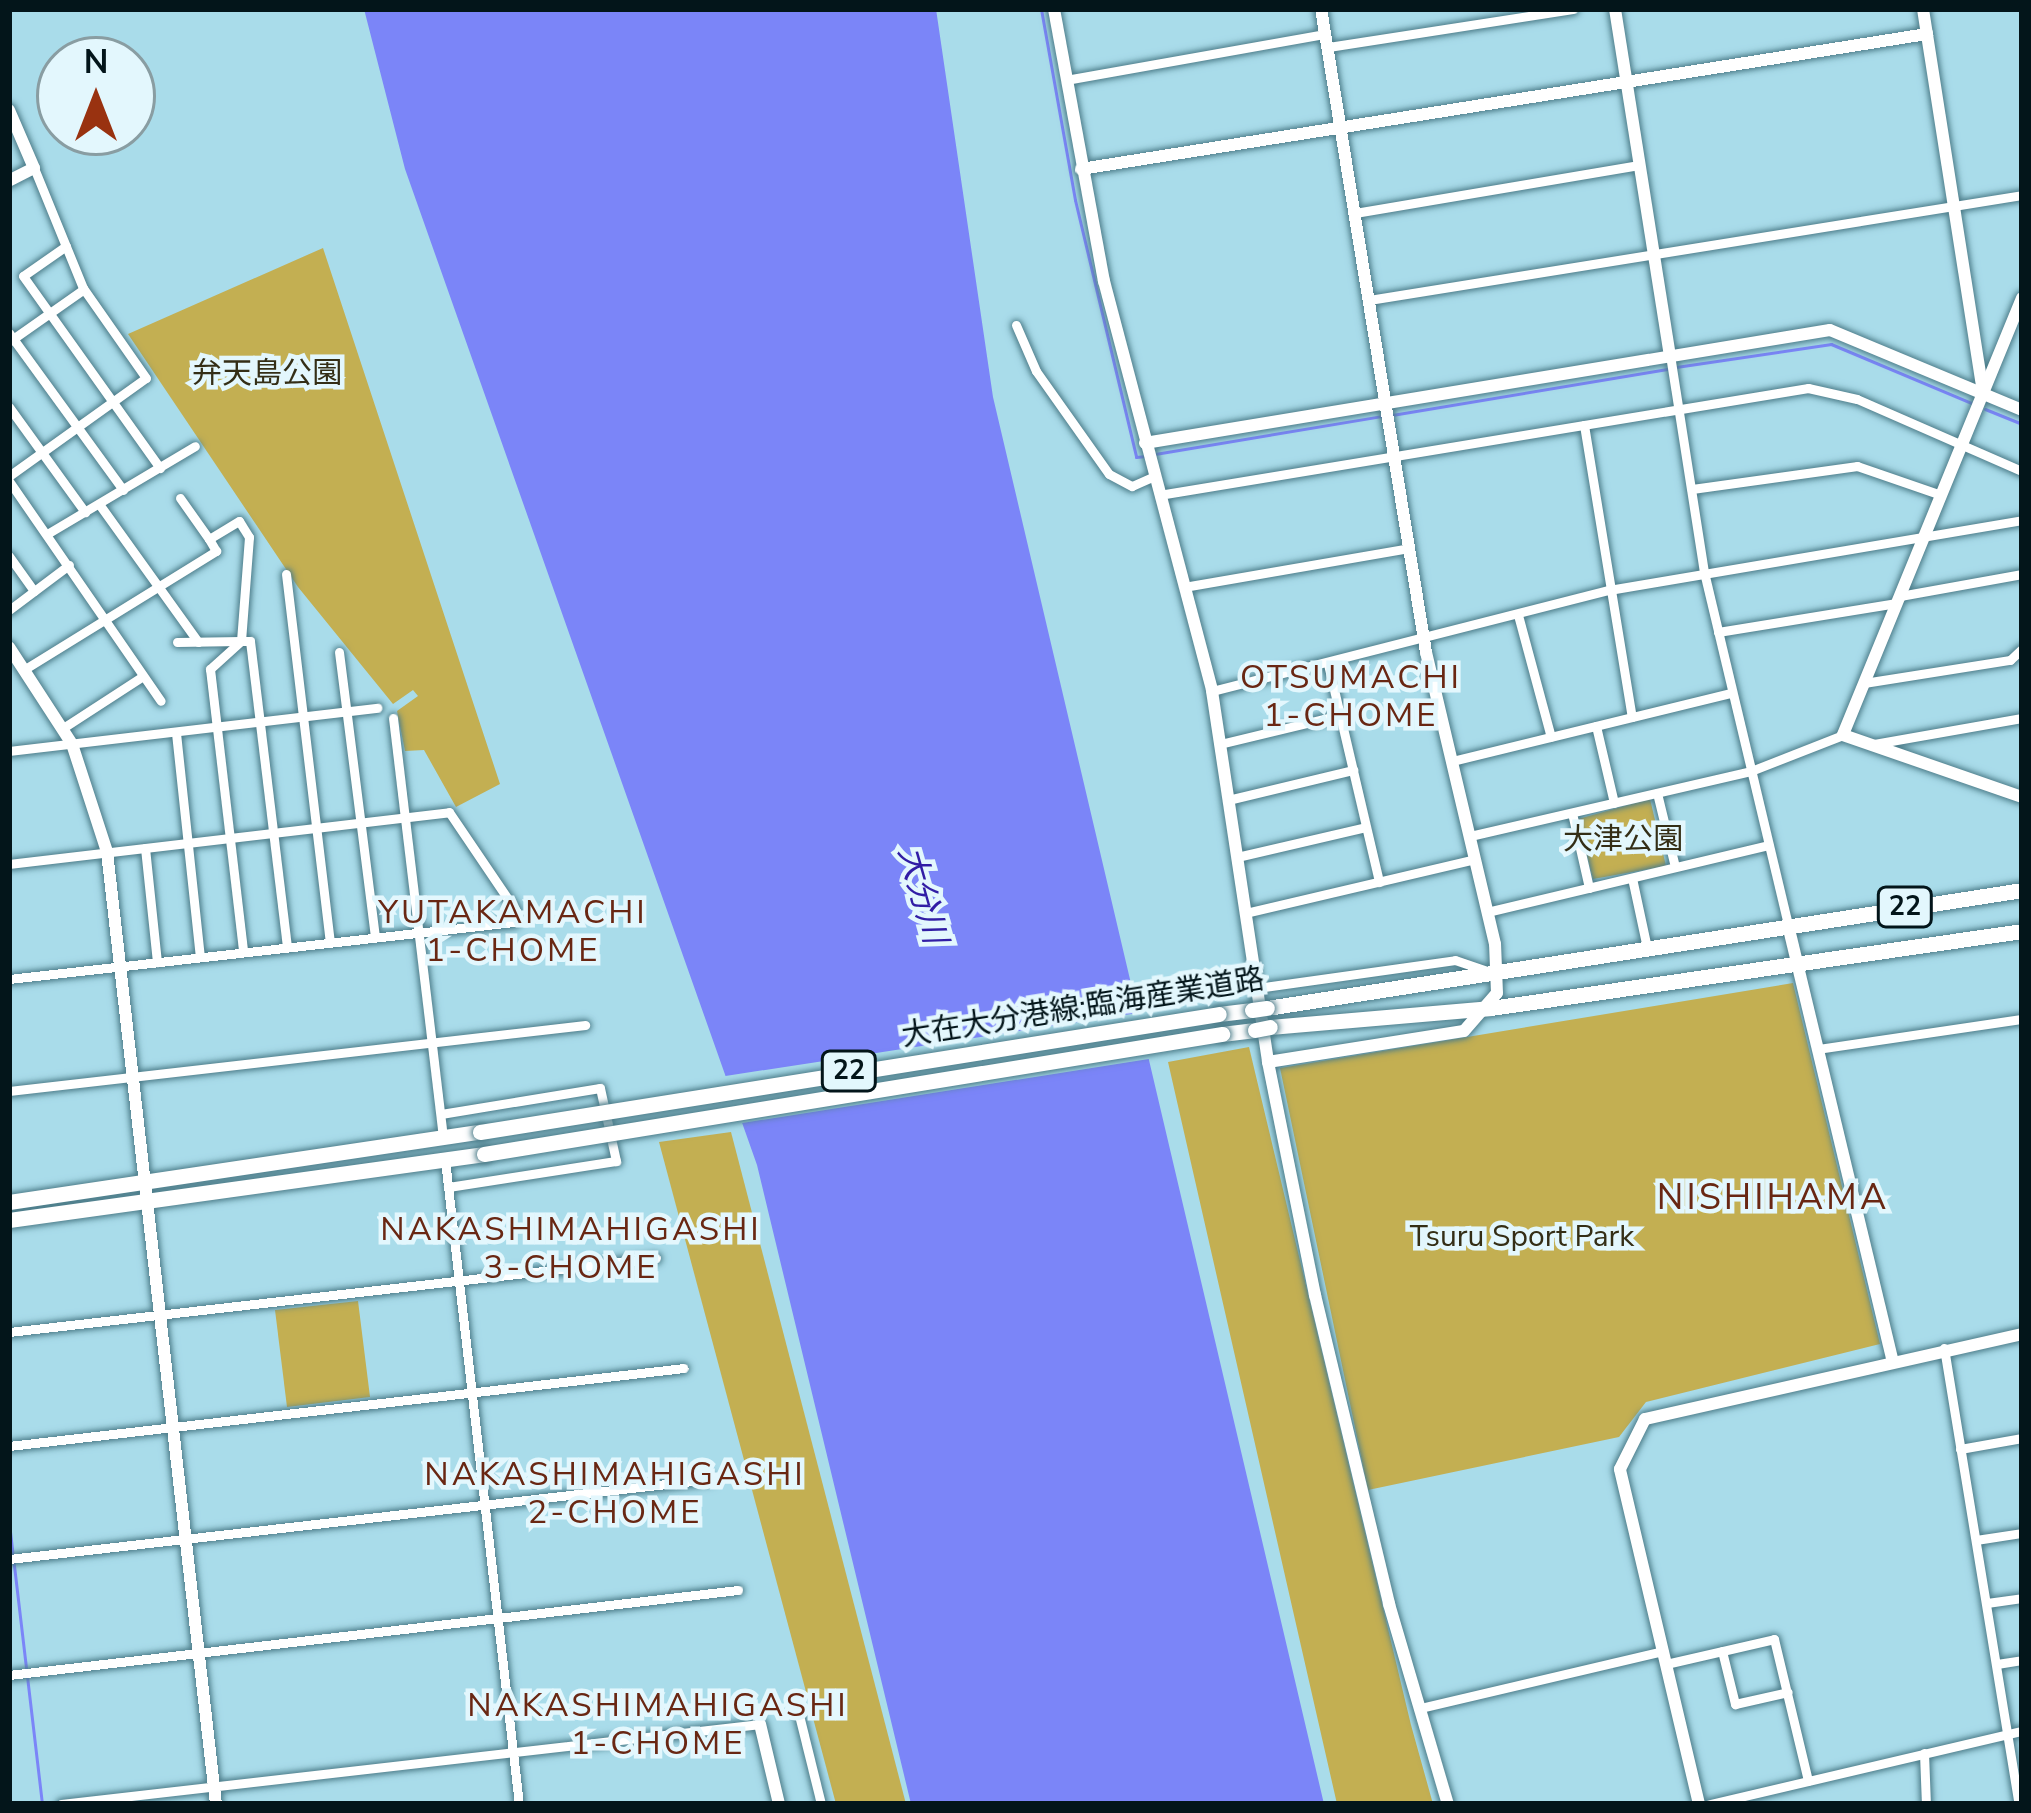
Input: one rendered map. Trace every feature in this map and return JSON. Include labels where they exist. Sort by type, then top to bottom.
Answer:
[{"type":"main road","name":"大在大分港線;臨海産業道路","points":[[9,1202],[146,1185],[1219,1014],[1497,976],[2022,890]]},
{"type":"main road","name":"大在大分港線;臨海産業道路","points":[[9,1220],[445,1160],[1222,1034],[1491,1008],[2022,931]]},
{"type":"street","points":[[1054,9],[1081,169],[1149,457],[1212,691],[1268,1062],[1360,1493],[1448,1804]]},
{"type":"street","points":[[1268,1062],[1464,1031],[1491,1008],[1497,976],[1487,912],[1425,642],[1321,9]]},
{"type":"street","points":[[1066,80],[1573,9]]},
{"type":"street","points":[[1615,9],[1704,572],[1892,1358]]},
{"type":"street","points":[[1923,9],[1979,401]]},
{"type":"street","points":[[1081,169],[1927,34]]},
{"type":"street","points":[[9,110],[83,289],[145,366],[146,378],[9,479],[161,701]]},
{"type":"street","points":[[1355,213],[1640,165]]},
{"type":"street","points":[[9,181],[34,168]]},
{"type":"street","points":[[1369,300],[2022,195]]},
{"type":"street","points":[[66,246],[22,276],[160,468]]},
{"type":"street","points":[[83,289],[10,338],[123,490]]},
{"type":"street","points":[[1843,735],[2022,298]]},
{"type":"street","points":[[1016,325],[1036,371],[1109,474],[1132,486],[1149,457],[1830,331],[1979,401],[2022,410]]},
{"type":"street","points":[[1159,495],[1822,388],[2022,471]]},
{"type":"street","points":[[9,407],[85,512]]},
{"type":"street","points":[[1584,425],[1632,717]]},
{"type":"street","points":[[47,534],[195,446]]},
{"type":"street","points":[[1692,488],[1857,466],[1941,495]]},
{"type":"street","points":[[25,669],[103,616],[217,551],[180,498]]},
{"type":"street","points":[[99,504],[198,642]]},
{"type":"street","points":[[1212,691],[1425,642],[1610,590],[2022,520]]},
{"type":"street","points":[[209,539],[239,521],[249,537],[241,641],[210,668],[243,952]]},
{"type":"street","points":[[1184,587],[1409,548]]},
{"type":"street","points":[[9,556],[34,591]]},
{"type":"street","points":[[9,610],[69,566]]},
{"type":"street","points":[[286,574],[330,942]]},
{"type":"street","points":[[1718,632],[2022,574]]},
{"type":"street","points":[[1518,615],[1551,737]]},
{"type":"street","points":[[177,642],[250,641],[287,947]]},
{"type":"street","points":[[9,646],[72,745],[107,852],[216,1804]]},
{"type":"street","points":[[1864,683],[2010,660],[2022,649]]},
{"type":"street","points":[[339,652],[375,937]]},
{"type":"street","points":[[1328,664],[1379,882]]},
{"type":"street","points":[[63,728],[143,676]]},
{"type":"street","points":[[1452,761],[1732,693]]},
{"type":"street","points":[[9,751],[376,708]]},
{"type":"street","points":[[1220,744],[1340,715]]},
{"type":"street","points":[[393,718],[443,1138]]},
{"type":"street","points":[[1869,745],[2022,718]]},
{"type":"street","points":[[1597,726],[1615,803]]},
{"type":"street","points":[[176,733],[200,957]]},
{"type":"street","points":[[1470,836],[1750,771],[1843,735],[2022,797]]},
{"type":"street","points":[[1228,800],[1353,770]]},
{"type":"street","points":[[1657,793],[1675,867]]},
{"type":"street","points":[[9,864],[449,812],[516,911],[514,922],[9,979]]},
{"type":"street","points":[[1572,813],[1589,887]]},
{"type":"street","points":[[1237,857],[1366,827]]},
{"type":"street","points":[[1487,912],[1768,845]]},
{"type":"street","points":[[145,848],[158,962]]},
{"type":"street","points":[[1245,913],[1475,860]]},
{"type":"street","points":[[1632,878],[1647,948]]},
{"type":"street","points":[[1257,988],[1455,960],[1497,976]]},
{"type":"street","points":[[1818,1049],[2022,1018]]},
{"type":"street","points":[[9,1091],[585,1025]]},
{"type":"street","points":[[441,1114],[600,1088],[616,1161],[448,1187]]},
{"type":"street","points":[[445,1160],[519,1804]]},
{"type":"street","points":[[9,1332],[656,1258]]},
{"type":"street","points":[[1699,1804],[1620,1468],[1645,1419],[1892,1358],[2022,1334]]},
{"type":"street","points":[[1944,1348],[2020,1804]]},
{"type":"street","points":[[9,1446],[684,1368]]},
{"type":"street","points":[[1960,1449],[2022,1438]]},
{"type":"street","points":[[14,1559],[710,1479]]},
{"type":"street","points":[[1976,1540],[2022,1533]]},
{"type":"street","points":[[20,1673],[738,1590]]},
{"type":"street","points":[[1987,1603],[2022,1598]]},
{"type":"street","points":[[1420,1708],[1774,1640],[1808,1781]]},
{"type":"street","points":[[1722,1652],[1735,1704],[1788,1692]]},
{"type":"street","points":[[1997,1664],[2022,1660]]},
{"type":"street","points":[[800,1715],[821,1804]]},
{"type":"street","points":[[62,1804],[760,1724],[779,1804]]},
{"type":"street","points":[[1710,1804],[2022,1731]]},
{"type":"street","points":[[1924,1753],[1926,1804]]},
{"type":"green space","name":"弁天島公園","points":[[323,248],[500,784],[456,807],[424,750],[405,751],[397,711],[418,696],[413,690],[393,704],[298,587],[128,334]]},
{"type":"green space","name":"大津公園","points":[[1650,799],[1666,866],[1593,879],[1578,819]]},
{"type":"green space","name":"Tsuru Sport Park","points":[[1793,983],[1880,1344],[1646,1402],[1619,1437],[1368,1490],[1280,1068]]},
{"type":"green space","points":[[1249,1047],[1433,1804],[1337,1804],[1168,1062]]},
{"type":"green space","points":[[731,1132],[906,1804],[836,1804],[659,1142]]},
{"type":"green space","points":[[358,1301],[370,1397],[287,1407],[275,1310]]},
{"type":"water","name":"大分川","points":[[364,9],[936,9],[993,397],[1324,1804],[911,1804],[757,1165],[405,169]]},
{"type":"pier","points":[[1144,1012],[1155,1058],[736,1124],[719,1077]]},
{"type":"waterway","points":[[1041,9],[1075,200],[1136,457],[1146,456]]},
{"type":"waterway","points":[[1676,367],[1831,344],[1976,405]]},
{"type":"waterway","points":[[1392,415],[1667,369]]},
{"type":"waterway","points":[[1985,409],[2022,424]]},
{"type":"waterway","points":[[1155,454],[1383,416]]},
{"type":"waterway","points":[[9,1523],[42,1804]]},
{"type":"district","name":"OTSUMACHI 1-CHOME","points":[[1351,697]]},
{"type":"district","name":"YUTAKAMACHI 1-CHOME","points":[[513,932]]},
{"type":"district","name":"NISHIHAMA","points":[[1773,1198]]},
{"type":"district","name":"NAKASHIMAHIGASHI 3-CHOME","points":[[571,1249]]},
{"type":"district","name":"NAKASHIMAHIGASHI 2-CHOME","points":[[615,1494]]},
{"type":"district","name":"NAKASHIMAHIGASHI 1-CHOME","points":[[658,1725]]}]
